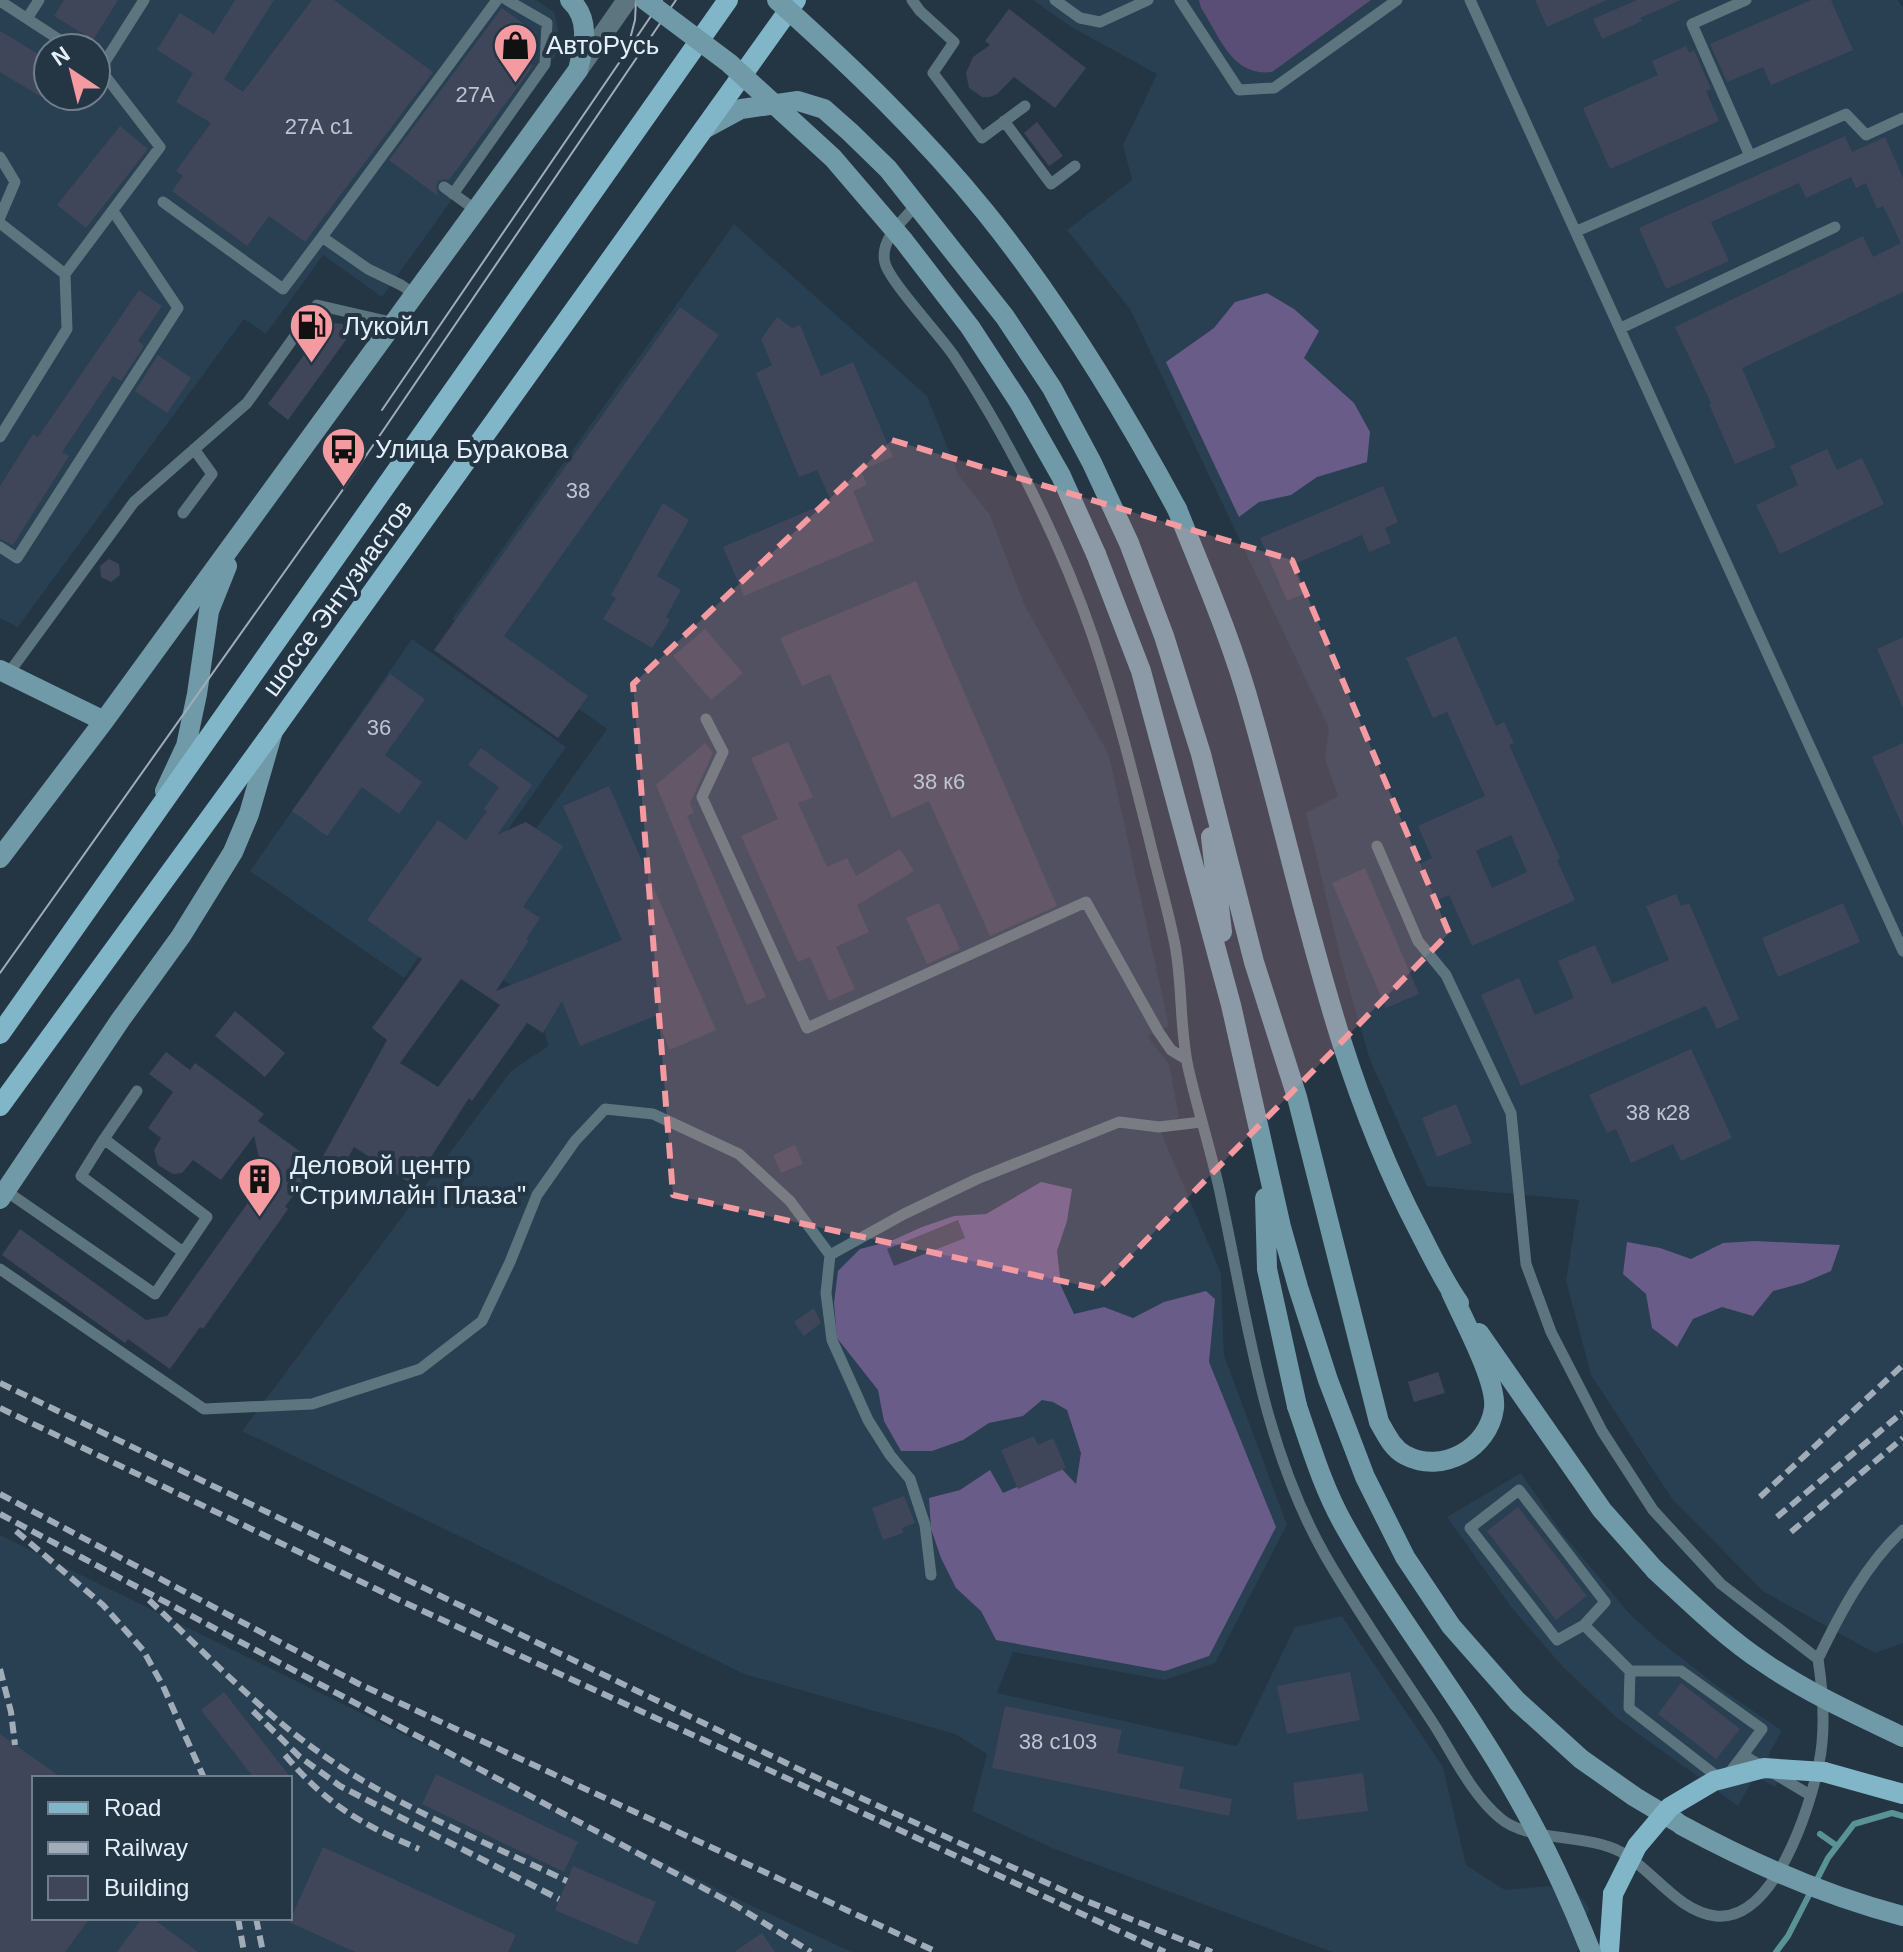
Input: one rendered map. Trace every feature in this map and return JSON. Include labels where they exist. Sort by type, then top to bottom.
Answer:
[{"type":"main road","points":[[0,858],[104,721],[578,70],[585,42],[584,22],[570,0]]},
{"type":"main road","points":[[645,0],[729,63],[833,158],[904,241],[970,327],[1019,402],[1061,476],[1096,554],[1141,671],[1231,1005],[1281,1227],[1328,1380],[1365,1477],[1405,1557],[1451,1626],[1517,1701],[1581,1759],[1635,1797],[1738,1856],[1820,1889],[1903,1916]]},
{"type":"main road","name":"шоссе Энтузиастов","points":[[0,1034],[728,0]]},
{"type":"main road","points":[[704,129],[741,109],[798,101],[824,109],[888,169],[917,204],[1005,317],[1052,388],[1092,463],[1164,636],[1201,754],[1254,962],[1297,1097],[1379,1422],[1392,1444],[1405,1455],[1440,1462],[1462,1456],[1488,1429],[1494,1405],[1487,1374],[1451,1292],[1389,1173],[1352,1074],[1324,988],[1252,710],[1217,606],[1177,509],[1130,423],[1075,334],[986,213],[859,74],[777,0]]},
{"type":"main road","name":"шоссе Энтузиастов","points":[[0,1106],[273,731],[796,0]]},
{"type":"main road","points":[[154,815],[186,746],[209,611],[239,536]]},
{"type":"main road","points":[[4,672],[104,721]]},
{"type":"main road","points":[[3,1195],[121,1019],[181,936],[233,852],[249,814],[273,731]]},
{"type":"main road","points":[[1201,754],[1231,1005]]},
{"type":"main road","points":[[1264,1150],[1267,1269],[1297,1406],[1320,1474],[1343,1524],[1411,1636],[1465,1711],[1518,1797],[1570,1898],[1591,1952]]},
{"type":"main road","points":[[1451,1292],[1602,1510],[1655,1570],[1708,1619],[1763,1662],[1840,1707],[1903,1737]]},
{"type":"main road","points":[[1609,1952],[1613,1894],[1637,1846],[1670,1807],[1714,1781],[1764,1768],[1824,1772],[1903,1794]]},
{"type":"street","points":[[578,70],[627,0]]},
{"type":"lane","points":[[28,17],[39,0]]},
{"type":"lane","points":[[112,47],[144,0]]},
{"type":"lane","points":[[163,202],[283,289],[497,0]]},
{"type":"lane","points":[[477,211],[449,190],[545,64],[547,23],[507,0]]},
{"type":"lane","points":[[912,0],[954,42],[933,73],[982,138],[1025,106]]},
{"type":"lane","points":[[1055,0],[1080,18],[1100,22],[1148,0]]},
{"type":"lane","points":[[1180,0],[1239,90],[1274,88],[1397,0]]},
{"type":"lane","points":[[1470,0],[1903,951]]},
{"type":"lane","points":[[1746,0],[1692,24],[1750,156]]},
{"type":"lane","points":[[0,1],[49,32]]},
{"type":"lane","points":[[0,437],[67,329],[65,274],[160,147],[112,83]]},
{"type":"lane","points":[[1577,231],[1846,114],[1866,135],[1903,118]]},
{"type":"lane","points":[[1004,121],[1051,184],[1075,166]]},
{"type":"lane","points":[[0,157],[15,182],[0,220],[65,274]]},
{"type":"lane","points":[[917,204],[886,241],[885,263],[953,355],[1007,446],[1054,540],[1091,630],[1120,723],[1176,944],[1186,1059],[1221,1195],[1254,1365],[1275,1444],[1298,1504],[1325,1555],[1476,1790],[1502,1820],[1526,1832],[1562,1835],[1622,1853],[1698,1912],[1722,1917],[1741,1913],[1757,1901],[1777,1876],[1810,1795],[1820,1759],[1823,1690],[1818,1659],[1832,1630],[1882,1550],[1903,1530]]},
{"type":"lane","points":[[0,547],[17,558],[178,308],[113,211]]},
{"type":"lane","points":[[1621,328],[1835,227]]},
{"type":"lane","points":[[322,237],[368,269],[416,295]]},
{"type":"lane","points":[[4,672],[134,502],[247,403],[317,305],[395,323]]},
{"type":"lane","points":[[183,513],[212,474],[194,449]]},
{"type":"lane","points":[[706,719],[723,752],[702,797],[807,1028],[1086,902],[1158,1031],[1171,1050],[1186,1059]]},
{"type":"lane","points":[[1377,846],[1418,941],[1446,975],[1511,1113],[1526,1264],[1551,1332],[1602,1431],[1653,1510],[1721,1584],[1818,1659]]},
{"type":"lane","points":[[137,1091],[81,1176],[180,1250]]},
{"type":"lane","points":[[0,1269],[204,1409],[312,1404],[420,1369],[482,1321],[537,1195],[575,1141],[605,1109],[653,1114],[739,1154],[790,1201],[830,1255],[826,1293],[832,1340],[868,1420],[910,1479],[925,1525],[931,1575]]},
{"type":"lane","points":[[830,1255],[965,1185],[1119,1122],[1159,1127],[1201,1122]]},
{"type":"lane","points":[[3,1195],[155,1294],[207,1217],[104,1139]]},
{"type":"lane","points":[[1519,1490],[1605,1602],[1584,1625],[1557,1640],[1470,1528],[1519,1490]]},
{"type":"lane","points":[[1584,1625],[1630,1671],[1681,1671],[1762,1729],[1723,1781],[1629,1708],[1630,1671]]},
{"type":"lane","points":[[1743,1755],[1810,1795]]},
{"type":"highlighted area","points":[[892,440],[1292,560],[1449,933],[1098,1289],[673,1195],[633,684]]},
{"type":"shaded area","points":[[0,0],[536,0],[554,12],[562,46],[382,297],[323,255],[266,334],[244,319],[18,627],[0,618]]},
{"type":"shaded area","points":[[1033,0],[1898,0],[1903,8],[1903,1643],[1875,1653],[1764,1592],[1672,1499],[1591,1375],[1566,1281],[1579,1200],[1427,1186],[1370,1060],[1343,968],[1306,813],[1338,796],[1325,759],[1329,728],[1130,309],[1067,230],[1132,180],[1123,145],[1157,74],[1071,27]]},
{"type":"shaded area","points":[[1199,0],[1371,0],[1272,72],[1258,72],[1237,62],[1229,53]]},
{"type":"shaded area","points":[[734,224],[927,396],[959,476],[990,515],[1025,606],[1109,755],[1169,1026],[1147,1036],[1169,1064],[1179,1117],[1159,1128],[1221,1273],[1224,1355],[1287,1525],[1215,1663],[1164,1680],[1013,1652],[997,1693],[1237,1746],[1295,1627],[1342,1616],[1443,1767],[1466,1865],[1505,1890],[1547,1886],[1579,1894],[1589,1908],[1577,1952],[1332,1952],[1052,1848],[972,1811],[987,1754],[955,1734],[744,1674],[242,1431],[511,1071],[548,1046],[539,1005],[453,945],[607,729],[452,619]]},
{"type":"shaded area","points":[[1267,293],[1294,309],[1319,331],[1304,358],[1354,403],[1370,432],[1367,462],[1317,477],[1291,495],[1259,502],[1239,517],[1166,362],[1214,328],[1235,302]]},
{"type":"shaded area","points":[[412,639],[566,747],[404,978],[250,871]]},
{"type":"shaded area","points":[[1041,1182],[1072,1189],[1067,1221],[1057,1251],[1061,1286],[1074,1314],[1104,1307],[1133,1318],[1164,1302],[1206,1291],[1215,1299],[1209,1362],[1276,1527],[1209,1656],[1165,1671],[996,1640],[981,1611],[956,1588],[941,1558],[931,1529],[929,1498],[960,1490],[990,1470],[1003,1493],[1061,1468],[1076,1484],[1081,1453],[1067,1410],[1042,1400],[1023,1416],[989,1423],[963,1440],[932,1451],[901,1451],[884,1421],[878,1390],[837,1338],[834,1303],[838,1271],[860,1249],[891,1241],[954,1216],[986,1214]]},
{"type":"shaded area","points":[[1755,1241],[1840,1245],[1831,1271],[1773,1291],[1753,1316],[1722,1307],[1693,1319],[1677,1347],[1652,1328],[1646,1294],[1623,1274],[1627,1242],[1660,1248],[1691,1259],[1723,1243]]},
{"type":"shaded area","points":[[1521,1473],[1562,1533],[1628,1612],[1717,1686],[1782,1731],[1768,1756],[1787,1768],[1775,1787],[1755,1776],[1738,1806],[1617,1718],[1563,1667],[1511,1607],[1447,1517]]},
{"type":"shaded area","points":[[0,1535],[752,1906],[852,1952],[0,1952]]},
{"type":"building","points":[[64,0],[118,0],[98,32],[80,32],[54,16]]},
{"type":"building","points":[[235,0],[274,0],[224,79],[243,92],[312,0],[334,0],[433,72],[305,242],[269,216],[247,246],[172,191],[183,176],[176,171],[211,123],[176,102],[193,73],[157,50],[180,13],[214,34]]},
{"type":"building","points":[[1535,0],[1607,0],[1547,27]]},
{"type":"building","points":[[1637,0],[1681,0],[1602,39],[1593,19]]},
{"type":"building","points":[[1811,0],[1831,0],[1853,50],[1771,85],[1763,67],[1727,82],[1710,44]]},
{"type":"building","points":[[502,8],[536,33],[519,56],[533,66],[449,180],[438,181],[438,196],[389,160]]},
{"type":"building","points":[[1009,9],[1086,68],[1055,108],[1014,77],[990,97],[982,97],[969,88],[966,73],[973,57],[990,45],[985,41]]},
{"type":"building","points":[[0,31],[32,50],[32,91],[0,72]]},
{"type":"building","points":[[1686,46],[1689,53],[1694,50],[1711,89],[1706,91],[1719,121],[1610,169],[1583,108],[1658,75],[1652,61]]},
{"type":"building","points":[[1037,122],[1063,156],[1049,166],[1024,133]]},
{"type":"building","points":[[120,126],[148,149],[86,228],[57,205]]},
{"type":"building","points":[[1845,136],[1852,152],[1885,137],[1903,178],[1903,292],[1742,368],[1776,447],[1735,464],[1711,403],[1675,327],[1863,236],[1873,257],[1901,243],[1883,206],[1877,209],[1866,183],[1856,188],[1851,177],[1806,198],[1799,183],[1711,222],[1729,261],[1666,289],[1639,228]]},
{"type":"building","points":[[139,290],[162,306],[138,341],[144,346],[121,381],[113,376],[62,452],[69,456],[13,545],[0,539],[0,486],[33,434],[38,437]]},
{"type":"building","points":[[680,307],[719,335],[504,636],[588,696],[558,738],[434,650]]},
{"type":"building","points":[[777,317],[792,328],[800,325],[821,376],[853,362],[893,457],[861,470],[867,485],[853,491],[874,541],[744,596],[723,547],[831,501],[817,470],[799,477],[756,373],[772,365],[761,339]]},
{"type":"building","name":"Лукойл","points":[[328,322],[356,326],[288,420],[268,404]]},
{"type":"building","points":[[158,355],[191,378],[167,413],[135,391]]},
{"type":"building","points":[[1827,449],[1837,470],[1862,458],[1884,504],[1780,554],[1756,505],[1798,485],[1790,466]]},
{"type":"building","points":[[1383,486],[1398,522],[1385,528],[1391,543],[1369,552],[1362,535],[1292,565],[1304,594],[1287,601],[1260,538]]},
{"type":"building","points":[[663,503],[689,520],[657,576],[681,590],[666,617],[670,620],[652,648],[603,619],[616,598],[611,595]]},
{"type":"building","points":[[109,559],[119,564],[120,575],[111,582],[101,577],[100,566]]},
{"type":"building","points":[[916,581],[1057,906],[990,936],[929,801],[892,818],[830,674],[802,686],[780,638]]},
{"type":"building","points":[[705,629],[743,673],[711,700],[673,656]]},
{"type":"building","points":[[1456,636],[1496,726],[1504,722],[1514,743],[1509,745],[1560,858],[1557,860],[1575,900],[1472,946],[1449,895],[1435,901],[1419,864],[1432,858],[1418,826],[1485,796],[1447,712],[1433,718],[1406,658]],"holes":[[[1511,835],[1527,872],[1492,888],[1476,851]]]},
{"type":"building","points":[[1903,637],[1903,708],[1877,649]]},
{"type":"building","points":[[390,674],[425,699],[385,755],[422,782],[399,814],[362,787],[327,836],[292,811]]},
{"type":"building","points":[[788,742],[813,797],[798,803],[827,867],[847,858],[856,876],[900,849],[914,871],[857,905],[869,932],[836,947],[855,989],[829,1001],[810,957],[798,962],[741,836],[778,819],[751,758]]},
{"type":"building","points":[[705,743],[713,753],[690,803],[694,813],[687,816],[766,997],[747,1005],[656,785]]},
{"type":"building","points":[[1903,743],[1903,827],[1872,757]]},
{"type":"building","points":[[481,748],[532,785],[497,835],[526,822],[563,846],[523,907],[540,918],[496,991],[622,940],[563,806],[609,786],[716,1030],[670,1050],[655,1016],[580,1046],[562,1001],[543,1033],[527,1023],[472,1101],[469,1098],[413,1185],[354,1147],[342,1168],[322,1158],[387,1040],[372,1028],[422,959],[367,920],[438,820],[466,840],[487,811],[484,809],[499,787],[468,765]],"holes":[[[461,979],[500,1005],[438,1087],[400,1063]]]},
{"type":"building","points":[[1365,868],[1419,994],[1386,1008],[1332,883]]},
{"type":"building","points":[[1676,894],[1681,906],[1689,903],[1739,1019],[1717,1029],[1706,1006],[1521,1086],[1481,995],[1519,978],[1535,1015],[1574,998],[1558,961],[1595,945],[1612,984],[1669,960],[1646,906]]},
{"type":"building","points":[[939,903],[960,949],[927,964],[906,918]]},
{"type":"building","points":[[1843,903],[1860,942],[1778,977],[1762,938]]},
{"type":"building","points":[[235,1011],[285,1053],[265,1077],[215,1036]]},
{"type":"building","points":[[1691,1049],[1732,1138],[1681,1161],[1673,1144],[1631,1163],[1616,1129],[1607,1133],[1589,1095]]},
{"type":"building","name":"Деловой центр \"Стримлайн Плаза\"","points":[[166,1052],[190,1070],[195,1063],[264,1114],[258,1121],[316,1163],[285,1207],[288,1209],[203,1329],[200,1327],[170,1369],[128,1339],[125,1343],[2,1255],[20,1229],[146,1320],[167,1316],[264,1180],[254,1136],[221,1180],[193,1160],[182,1173],[173,1174],[158,1165],[154,1150],[161,1138],[148,1128],[173,1092],[149,1074]]},
{"type":"building","points":[[1456,1104],[1472,1143],[1437,1157],[1422,1118]]},
{"type":"building","points":[[795,1145],[803,1164],[781,1173],[773,1155]]},
{"type":"building","points":[[958,1220],[965,1238],[894,1266],[887,1249]]},
{"type":"building","points":[[814,1308],[821,1323],[804,1336],[794,1322]]},
{"type":"building","points":[[1438,1372],[1445,1393],[1414,1402],[1408,1382]]},
{"type":"building","points":[[1034,1436],[1038,1445],[1053,1438],[1066,1468],[1018,1489],[1001,1450]]},
{"type":"building","points":[[904,1496],[915,1523],[902,1528],[903,1533],[883,1540],[872,1508]]},
{"type":"building","points":[[1518,1507],[1587,1596],[1556,1620],[1487,1531]]},
{"type":"building","points":[[1350,1672],[1360,1720],[1287,1734],[1277,1686]]},
{"type":"building","points":[[1681,1683],[1740,1729],[1716,1759],[1658,1714]]},
{"type":"building","points":[[224,1692],[289,1776],[252,1776],[201,1710]]},
{"type":"building","points":[[1005,1706],[1122,1730],[1117,1753],[1184,1767],[1179,1788],[1232,1799],[1229,1816],[992,1768]]},
{"type":"building","points":[[0,1734],[59,1776],[32,1776],[32,1920],[89,1920],[65,1952],[0,1952]]},
{"type":"building","points":[[1363,1773],[1368,1811],[1297,1820],[1293,1783]]},
{"type":"building","points":[[436,1774],[578,1842],[564,1872],[422,1804]]},
{"type":"building","points":[[323,1847],[516,1935],[508,1952],[355,1952],[289,1922]]},
{"type":"building","points":[[573,1866],[656,1902],[637,1945],[555,1910]]},
{"type":"building","points":[[141,1920],[155,1920],[198,1952],[117,1952]]},
{"type":"building","points":[[762,1933],[775,1952],[734,1952]]},
{"type":"waterway","points":[[1776,1952],[1788,1936],[1828,1858],[1854,1824],[1892,1813],[1903,1816]]},
{"type":"waterway","points":[[1820,1834],[1837,1846]]},
{"type":"tram line","points":[[630,39],[636,0]]},
{"type":"tram line","points":[[382,410],[662,0]]},
{"type":"tram line","points":[[0,973],[344,488],[676,0]]},
{"type":"railway","points":[[1760,1497],[1903,1365]]},
{"type":"railway","points":[[0,1383],[811,1775],[1084,1900],[1212,1952]]},
{"type":"railway","points":[[0,1408],[399,1600],[1165,1952]]},
{"type":"railway","points":[[1777,1517],[1903,1412]]},
{"type":"railway","points":[[1791,1532],[1903,1438]]},
{"type":"railway","points":[[0,1494],[359,1684],[937,1952]]},
{"type":"railway","points":[[0,1514],[735,1905],[811,1952]]},
{"type":"railway","points":[[16,1531],[103,1605],[143,1650],[163,1686],[203,1776]]},
{"type":"railway","points":[[149,1600],[270,1714],[342,1768],[437,1820],[567,1881]]},
{"type":"railway","points":[[0,1669],[11,1712],[15,1745]]},
{"type":"railway","points":[[253,1711],[300,1757],[340,1786],[559,1899]]},
{"type":"railway","points":[[285,1755],[316,1787],[346,1811],[419,1849]]},
{"type":"railway","points":[[238,1920],[244,1952]]},
{"type":"railway","points":[[256,1920],[263,1952]]},
{"type":"place","name":"АвтоРусь","points":[[515,84]]},
{"type":"place","name":"Лукойл","points":[[312,365]]},
{"type":"place","name":"Улица Буракова","points":[[344,488]]},
{"type":"place","name":"Деловой центр \"Стримлайн Плаза\"","points":[[259,1219]]}]
